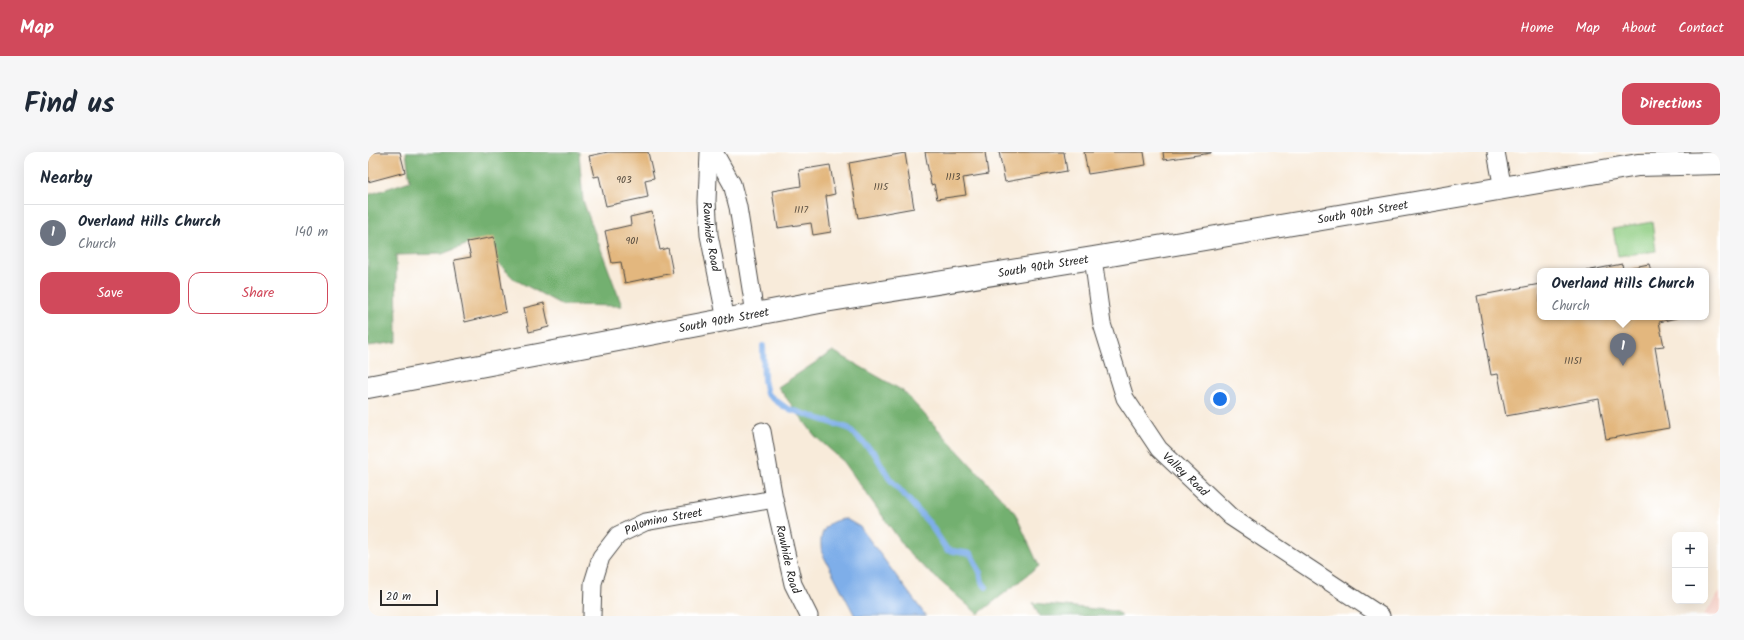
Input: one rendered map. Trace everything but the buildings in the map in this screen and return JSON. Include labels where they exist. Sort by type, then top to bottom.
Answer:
[{"type":"street","name":"Rawhide Road","points":[[709,152],[707,201],[709,236],[726,320]]},
{"type":"street","points":[[714,152],[732,184],[738,207],[755,314]]},
{"type":"street","points":[[1496,152],[1503,189]]},
{"type":"street","name":"South 90th Street","points":[[368,387],[833,300],[1093,258],[1638,165],[1720,163]]},
{"type":"street","name":"Valley Road","points":[[1093,258],[1102,324],[1125,398],[1159,449],[1231,517],[1381,616]]},
{"type":"street","name":"Rawhide Road","points":[[762,431],[774,499],[793,584],[809,616]]},
{"type":"street","name":"Palomino Street","points":[[592,616],[593,583],[601,557],[618,535],[645,522],[774,499]]},
{"type":"shaded area","points":[[1720,592],[1720,616],[1703,616]]},
{"type":"green space","points":[[406,152],[579,152],[583,201],[622,306],[562,305],[514,279],[476,241],[442,254],[396,255],[397,342],[368,346],[368,195],[410,181]]},
{"type":"green space","points":[[1652,222],[1656,251],[1618,256],[1613,229]]},
{"type":"green space","points":[[833,351],[903,391],[1015,513],[1039,566],[978,614],[911,556],[844,462],[815,436],[778,387]]},
{"type":"green space","points":[[1033,603],[1116,611],[1122,616],[1039,616]]},
{"type":"water","points":[[846,519],[860,527],[926,616],[855,616],[822,553],[821,546],[822,534],[828,525],[839,520]]},
{"type":"waterway","points":[[763,346],[764,380],[767,394],[786,408],[848,428],[875,454],[889,478],[930,524],[947,550],[971,554],[980,572],[982,582],[986,587]]},
{"type":"place","name":"Overland Hills Church","points":[[1623,366]]}]
